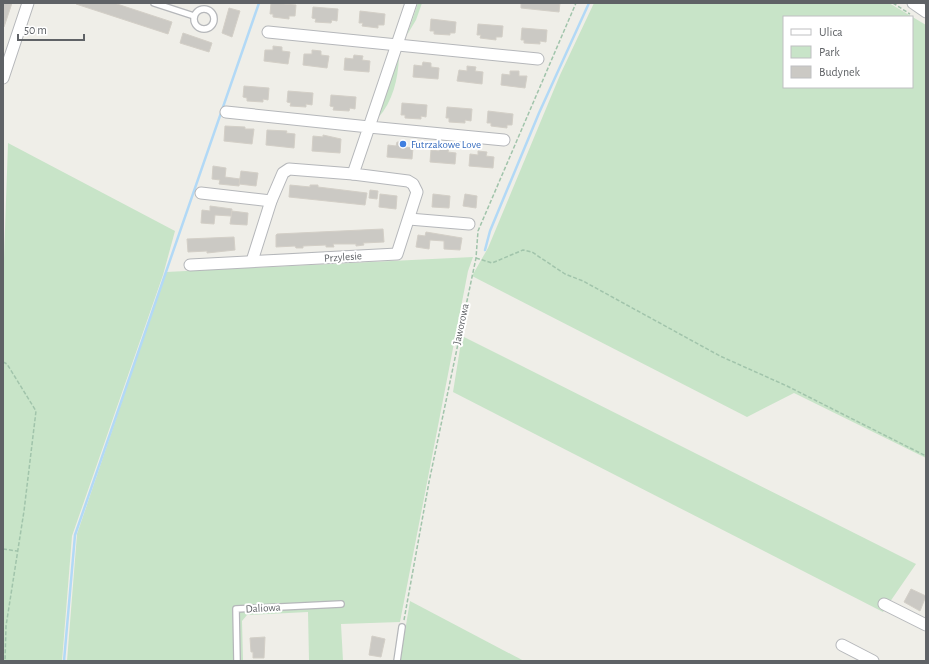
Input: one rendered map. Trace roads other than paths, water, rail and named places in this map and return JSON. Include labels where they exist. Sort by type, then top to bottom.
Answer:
[{"type":"street","points":[[3,78],[28,3]]},
{"type":"street","points":[[353,174],[411,3]]},
{"type":"street","points":[[913,3],[926,12]]},
{"type":"street","points":[[268,32],[538,59]]},
{"type":"street","points":[[226,112],[504,140]]},
{"type":"street","name":"Przylesie","points":[[190,265],[397,254],[417,192],[413,184],[408,181],[353,174],[286,170],[278,181],[252,261]]},
{"type":"street","points":[[201,193],[271,200]]},
{"type":"street","points":[[409,219],[469,224]]},
{"type":"street","points":[[884,604],[926,625]]},
{"type":"street","points":[[842,645],[873,661]]},
{"type":"lane","points":[[154,3],[194,16]]},
{"type":"lane","name":"Daliowa","points":[[237,661],[236,609],[341,604]]},
{"type":"lane","points":[[397,661],[402,627]]},
{"type":"waterway","points":[[64,661],[75,535],[259,3]]},
{"type":"waterway","points":[[485,250],[490,231],[539,113],[589,3]]},
{"type":"place","name":"Futrzakowe Love","points":[[403,144]]}]
